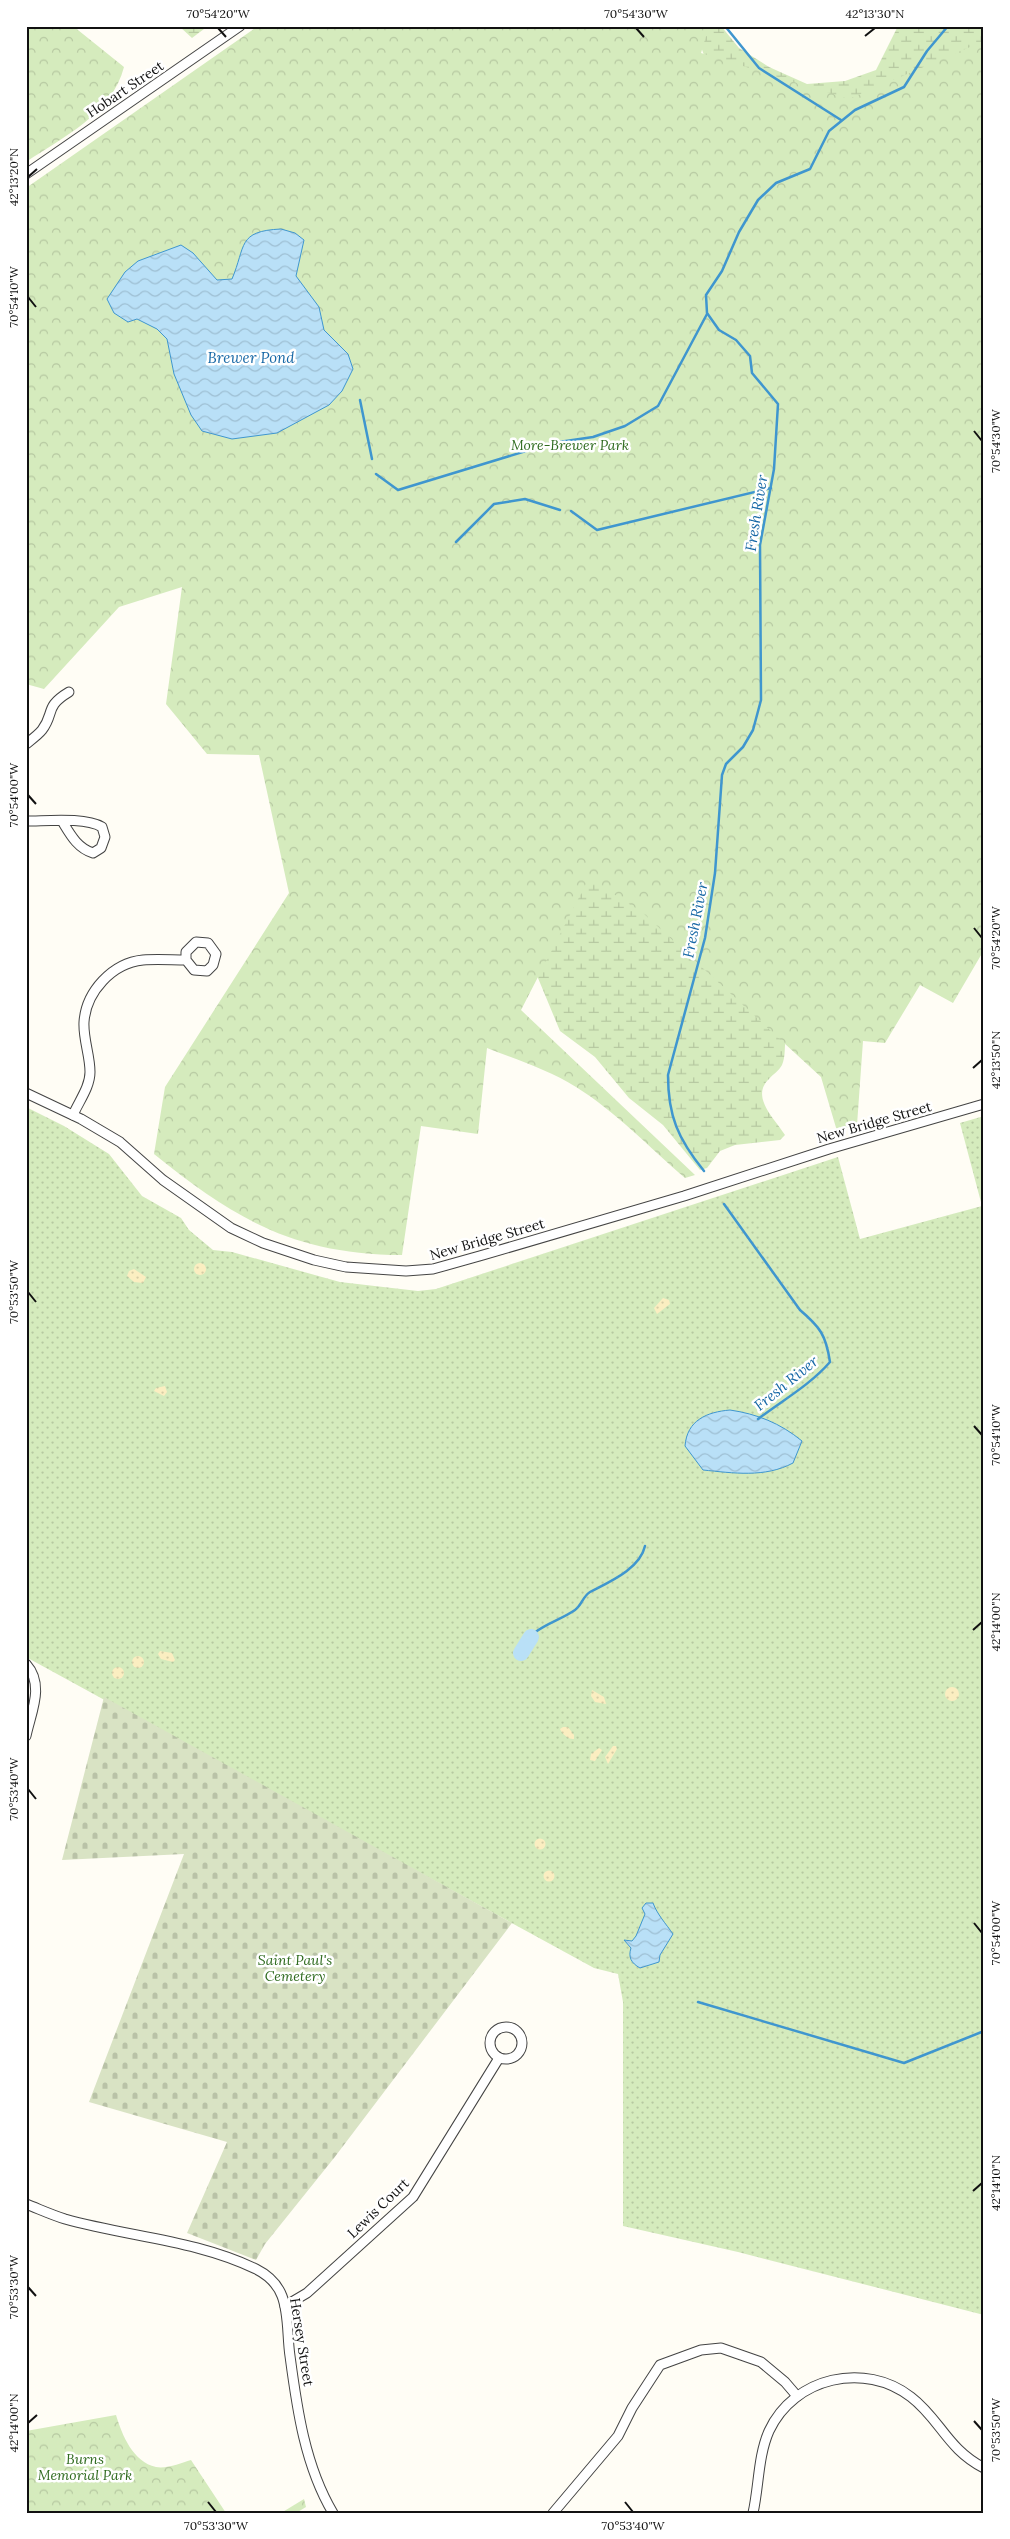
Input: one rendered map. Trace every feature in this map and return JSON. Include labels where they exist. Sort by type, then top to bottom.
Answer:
[{"type":"street","name":"Hobart Street","points":[[26,174],[240,26]]},
{"type":"street","points":[[26,744],[42,730],[50,708],[69,692]]},
{"type":"street","points":[[26,820],[62,821],[94,822],[102,827],[105,837],[101,848],[92,853],[86,851],[74,840],[62,821]]},
{"type":"street","points":[[73,1115],[88,1085],[90,1072],[84,1022],[92,995],[99,985],[110,974],[126,964],[142,960],[186,960]]},
{"type":"street","name":"New Bridge Street","points":[[26,1093],[73,1115],[120,1142],[163,1180],[231,1228],[263,1243],[314,1260],[346,1266],[406,1271],[433,1269],[492,1252],[684,1196],[829,1149],[984,1104]]},
{"type":"street","points":[[26,1664],[33,1672],[37,1689],[26,1736]]},
{"type":"street","name":"Lewis Court","points":[[284,2306],[307,2292],[413,2197],[499,2058]]},
{"type":"street","name":"Hersey Street","points":[[26,2204],[66,2219],[192,2245],[266,2274],[276,2284],[284,2306],[291,2365],[307,2450],[317,2479],[333,2513]]},
{"type":"street","points":[[553,2513],[618,2436],[637,2399],[660,2365],[702,2350],[722,2348],[761,2362],[785,2382],[797,2396]]},
{"type":"street","points":[[753,2513],[769,2432],[779,2415],[797,2396],[819,2384],[849,2376],[868,2377],[885,2383],[916,2401],[954,2447],[984,2468]]},
{"type":"green space","points":[[26,26],[73,26],[124,67],[118,84],[97,111],[84,123],[26,162]]},
{"type":"green space","points":[[179,26],[208,26],[192,38]]},
{"type":"green space","name":"More-Brewer Park","points":[[258,26],[709,26],[701,53],[849,99],[984,41],[984,950],[953,1003],[920,985],[885,1043],[863,1041],[857,1125],[837,1131],[821,1077],[643,913],[589,878],[521,1010],[695,1175],[685,1178],[605,1107],[576,1087],[544,1070],[487,1048],[478,1134],[421,1126],[402,1255],[364,1253],[329,1248],[298,1240],[268,1229],[240,1215],[212,1197],[154,1154],[165,1087],[289,893],[259,755],[207,754],[166,704],[182,587],[119,607],[44,689],[26,684],[26,188]]},
{"type":"green space","points":[[694,26],[721,26],[739,48],[769,67],[807,84],[845,81],[876,70],[898,26],[984,26],[984,630],[786,1037],[782,1065],[764,1086],[762,1093],[766,1108],[785,1135],[780,1140],[735,1145],[720,1151],[707,1168],[700,1170],[663,1125],[629,1098],[595,1057],[560,1031],[533,966],[710,73]]},
{"type":"green space","points":[[26,1107],[64,1126],[109,1154],[142,1196],[181,1218],[189,1230],[213,1250],[232,1252],[340,1282],[418,1291],[436,1289],[838,1157],[860,1239],[982,1206],[960,1123],[984,1116],[984,2315],[738,2252],[623,2226],[623,2002],[618,1974],[594,1968],[26,1657]]},
{"type":"green space","name":"Saint Paul's Cemetery","points":[[104,1697],[512,1923],[334,2158],[265,2244],[256,2260],[187,2233],[227,2142],[89,2102],[184,1854],[62,1860]]},
{"type":"green space","name":"Burns Memorial Park","points":[[116,2415],[125,2439],[141,2460],[156,2467],[165,2467],[191,2460],[226,2513],[26,2513],[26,2431]]},
{"type":"green space","points":[[304,2499],[306,2507],[296,2513],[281,2513]]},
{"type":"sand","points":[[200,1263],[206,1269],[200,1275],[194,1269]]},
{"type":"sand","points":[[134,1269],[146,1277],[143,1283],[134,1282],[127,1276],[129,1271]]},
{"type":"sand","points":[[663,1298],[669,1300],[670,1304],[657,1314],[654,1308]]},
{"type":"sand","points":[[165,1386],[167,1392],[164,1396],[154,1391],[156,1388]]},
{"type":"sand","points":[[160,1651],[172,1653],[175,1660],[173,1662],[161,1659],[158,1654]]},
{"type":"sand","points":[[136,1656],[140,1656],[144,1662],[140,1668],[136,1668],[132,1664],[132,1660]]},
{"type":"sand","points":[[116,1667],[120,1667],[124,1673],[120,1679],[116,1679],[112,1675],[112,1671]]},
{"type":"sand","points":[[952,1687],[957,1689],[959,1694],[957,1699],[952,1701],[947,1699],[945,1694],[947,1689]]},
{"type":"sand","points":[[592,1690],[604,1697],[606,1704],[595,1702],[591,1696]]},
{"type":"sand","points":[[568,1727],[574,1735],[574,1739],[568,1738],[562,1733],[560,1729]]},
{"type":"sand","points":[[613,1746],[616,1746],[617,1749],[608,1764],[605,1757]]},
{"type":"sand","points":[[599,1748],[602,1750],[595,1761],[590,1760],[591,1754]]},
{"type":"sand","points":[[540,1838],[546,1844],[540,1850],[534,1844]]},
{"type":"sand","points":[[549,1870],[555,1876],[549,1882],[543,1876]]},
{"type":"water","name":"Brewer Pond","points":[[281,229],[295,233],[304,240],[296,276],[319,307],[324,330],[348,354],[353,369],[342,391],[329,405],[277,433],[232,439],[202,431],[191,415],[174,374],[167,339],[157,329],[137,319],[128,322],[114,313],[107,299],[125,272],[138,261],[181,245],[193,253],[217,280],[232,279],[245,242],[257,233]]},
{"type":"water","points":[[730,1410],[768,1420],[802,1441],[793,1463],[782,1468],[760,1473],[703,1470],[685,1446],[690,1430],[694,1424],[706,1415]]},
{"type":"water","points":[[646,1903],[653,1903],[673,1934],[660,1955],[659,1962],[640,1968],[631,1960],[631,1948],[624,1940],[632,1941],[636,1936],[645,1914],[642,1908]]},
{"type":"waterway","points":[[725,26],[759,68],[841,120]]},
{"type":"waterway","name":"Fresh River","points":[[704,1171],[687,1148],[676,1126],[670,1103],[668,1075],[705,938],[715,873],[722,775],[726,764],[743,747],[753,730],[761,700],[760,545],[774,469],[778,404],[752,373],[750,356],[736,340],[719,330],[707,313],[706,295],[722,271],[739,232],[758,200],[776,183],[810,169],[829,131],[855,110],[904,87],[927,51],[948,26]]},
{"type":"waterway","points":[[559,442],[593,437],[625,426],[658,406],[707,314]]},
{"type":"waterway","points":[[360,400],[372,459]]},
{"type":"waterway","points":[[376,474],[398,490],[549,444]]},
{"type":"waterway","points":[[571,511],[597,530],[771,488]]},
{"type":"waterway","points":[[456,542],[494,504],[525,499],[560,510]]},
{"type":"waterway","name":"Fresh River","points":[[724,1204],[800,1310],[821,1332],[830,1362],[805,1385],[758,1419]]},
{"type":"waterway","points":[[534,1633],[575,1610],[590,1592],[623,1574],[637,1561],[645,1546]]},
{"type":"waterway","points":[[521,1653],[531,1637]]},
{"type":"waterway","points":[[698,2002],[904,2063],[984,2031]]}]
